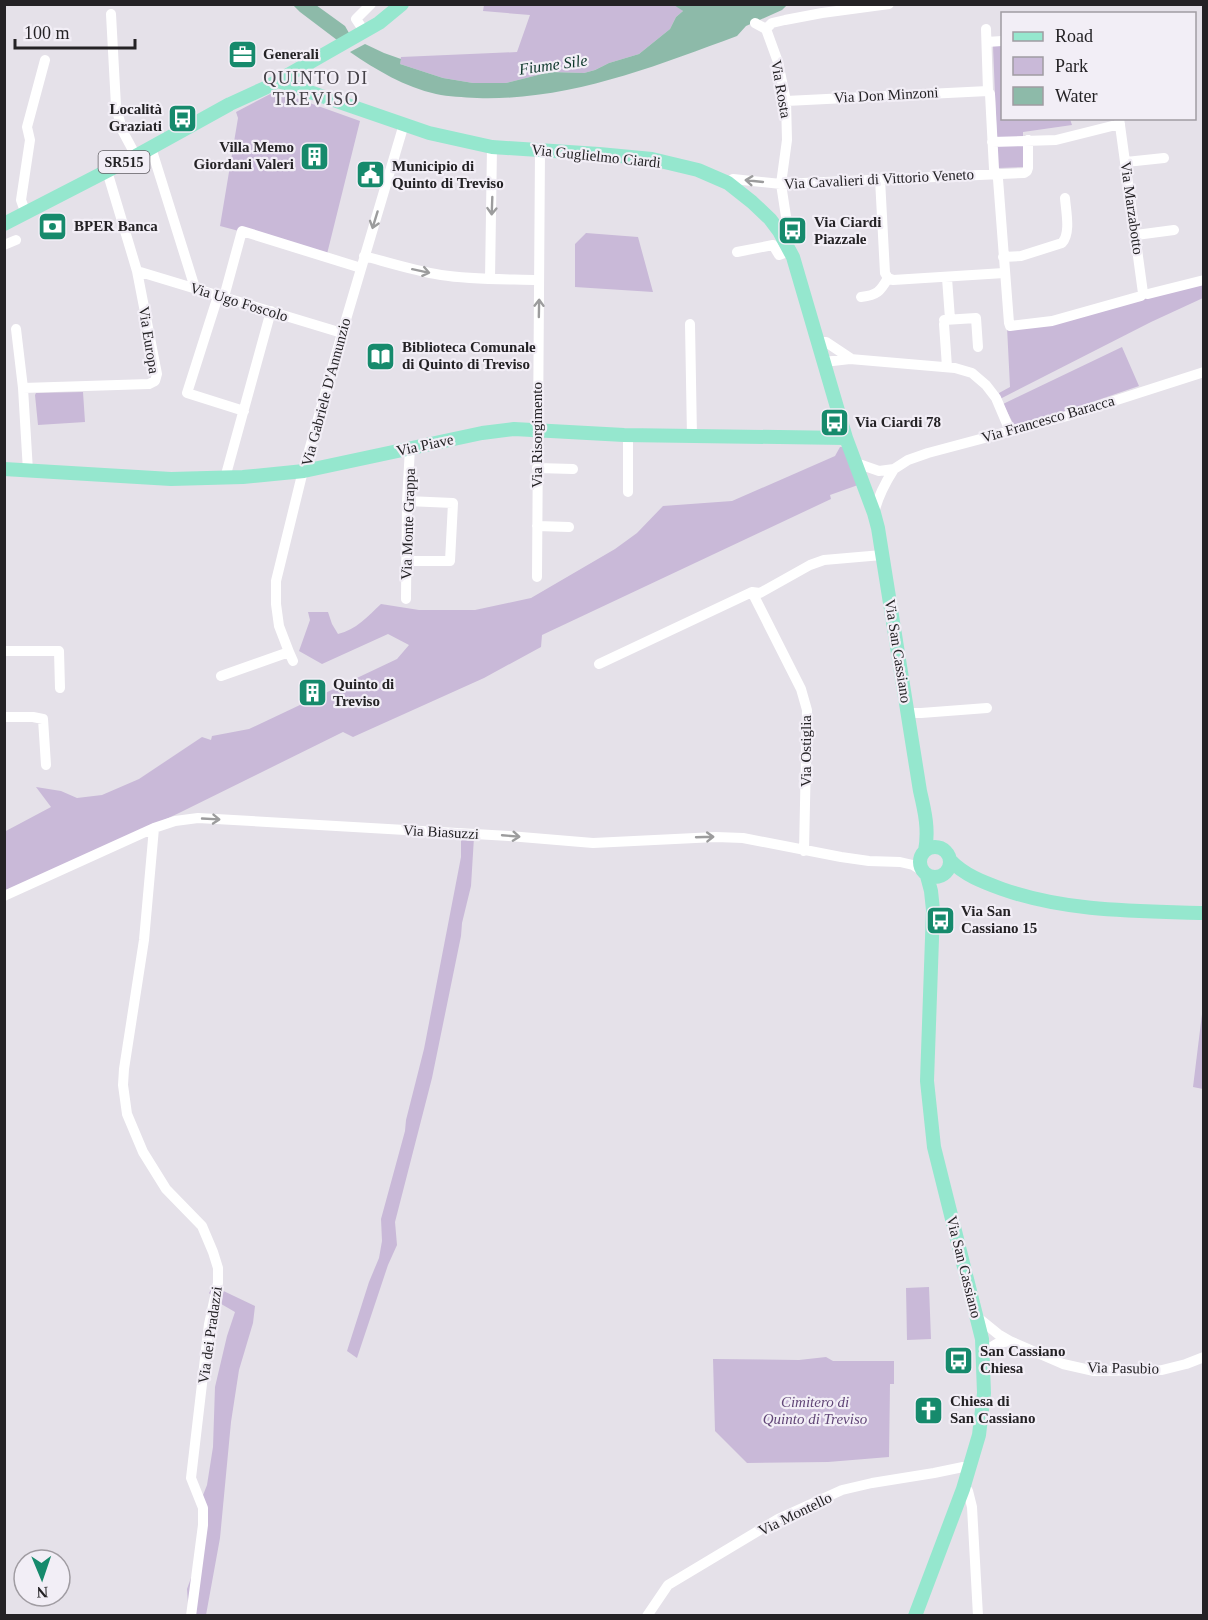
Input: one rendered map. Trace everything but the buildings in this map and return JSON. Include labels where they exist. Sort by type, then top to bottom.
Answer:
[{"type":"main road","name":"SR515","points":[[4,224],[315,60],[379,23],[402,4]]},
{"type":"main road","name":"Via Guglielmo Ciardi","points":[[273,81],[429,133],[492,147],[652,159],[698,170],[728,183],[770,219],[790,251],[808,303],[846,438],[863,483]]},
{"type":"main road","name":"Via Piave","points":[[4,469],[171,479],[225,478],[304,471],[482,433],[514,429],[693,437],[846,438]]},
{"type":"main road","name":"Via San Cassiano","points":[[863,483],[874,513],[882,555],[926,820],[927,836],[923,852]]},
{"type":"main road","name":"Via San Cassiano","points":[[926,820],[940,848]]},
{"type":"main road","points":[[943,875],[949,868],[950,860],[947,852],[932,847],[923,852],[920,861],[924,873],[936,878],[943,875],[960,875],[1020,895],[1086,908],[1203,913]]},
{"type":"main road","points":[[950,860],[973,878]]},
{"type":"main road","name":"Via San Cassiano","points":[[915,1616],[963,1489],[979,1435],[984,1393],[977,1317],[934,1147],[929,1106],[927,1082],[933,910],[931,891],[924,873]]},
{"type":"main road","name":"Via San Cassiano","points":[[933,910],[937,889],[943,875]]},
{"type":"street","points":[[364,31],[356,19],[371,4]]},
{"type":"street","points":[[755,23],[766,29],[772,23],[784,20],[889,4]]},
{"type":"street","points":[[111,14],[116,106],[122,130],[136,156]]},
{"type":"street","name":"Via Rosta","points":[[766,29],[778,62],[786,101],[787,140],[781,184],[787,223],[778,231]]},
{"type":"street","points":[[986,29],[987,90],[990,94],[994,169],[998,179],[1010,326],[1052,321],[1140,296],[1143,293],[1148,294],[1203,279]]},
{"type":"street","points":[[987,42],[1001,41]]},
{"type":"street","points":[[26,214],[21,200],[30,140],[27,126],[45,60]]},
{"type":"street","name":"Via Don Minzoni","points":[[786,101],[987,90]]},
{"type":"street","name":"Via Marzabotto","points":[[993,142],[1056,140],[1120,121],[1143,293]]},
{"type":"street","name":"Via Gabriele D'Annunzio","points":[[220,676],[291,657],[279,626],[276,582],[342,333],[404,124]]},
{"type":"street","name":"Via Cavalieri di Vittorio Veneto","points":[[728,183],[733,179],[781,184],[1024,173],[1027,171],[1028,140]]},
{"type":"street","points":[[490,279],[492,147]]},
{"type":"street","points":[[149,148],[153,154],[195,288]]},
{"type":"street","name":"Via Risorgimento","points":[[537,577],[540,150]]},
{"type":"street","points":[[1126,162],[1164,158]]},
{"type":"street","name":"Via Europa","points":[[22,388],[149,384],[155,381],[157,374],[137,271],[107,171]]},
{"type":"street","points":[[880,179],[885,273],[888,278],[893,280],[947,278],[1004,273]]},
{"type":"street","points":[[1003,257],[1030,254],[1062,243],[1066,239],[1067,231],[1065,198]]},
{"type":"street","points":[[1136,235],[1174,230]]},
{"type":"street","points":[[244,411],[187,393],[243,231],[361,268]]},
{"type":"street","points":[[4,245],[16,240]]},
{"type":"street","points":[[737,252],[773,245],[779,255],[790,251]]},
{"type":"street","points":[[364,256],[443,275],[490,279],[539,279]]},
{"type":"street","name":"Via Ugo Foscolo","points":[[137,271],[342,333]]},
{"type":"street","points":[[861,297],[877,293],[888,278]]},
{"type":"street","points":[[947,278],[947,367]]},
{"type":"street","points":[[225,478],[271,311]]},
{"type":"street","points":[[946,321],[976,318],[978,347]]},
{"type":"street","points":[[690,324],[693,437]]},
{"type":"street","points":[[16,328],[28,471]]},
{"type":"street","points":[[819,342],[826,342],[850,359]]},
{"type":"street","points":[[824,362],[850,359],[947,367],[972,373],[986,385],[996,399],[1010,431]]},
{"type":"street","name":"Via Francesco Baracca","points":[[863,483],[879,471],[894,469],[908,460],[928,453],[1067,416],[1203,372]]},
{"type":"street","points":[[628,435],[628,492]]},
{"type":"street","name":"Via Monte Grappa","points":[[406,599],[410,448]]},
{"type":"street","name":"Via Francesco Baracca","points":[[856,463],[879,471]]},
{"type":"street","points":[[537,468],[573,469]]},
{"type":"street","points":[[874,513],[877,499],[894,469]]},
{"type":"street","points":[[863,483],[886,482]]},
{"type":"street","points":[[406,561],[450,561],[453,503],[407,501]]},
{"type":"street","points":[[537,526],[569,526]]},
{"type":"street","points":[[599,664],[752,592],[760,593],[810,565],[824,560],[882,555]]},
{"type":"street","name":"Via Ostiglia","points":[[752,592],[801,689],[807,710],[804,850]]},
{"type":"street","points":[[4,651],[58,651],[60,688]]},
{"type":"street","points":[[908,713],[987,708]]},
{"type":"street","points":[[4,717],[33,717],[43,720],[46,765]]},
{"type":"street","name":"Via Biasuzzi","points":[[4,896],[154,828],[175,821],[198,818],[593,843],[716,837],[743,838],[869,861],[906,863],[924,873]]},
{"type":"street","name":"Via dei Pradazzi","points":[[154,828],[144,940],[124,1069],[124,1095],[128,1114],[143,1152],[166,1189],[202,1226],[218,1268],[191,1478],[203,1508],[203,1525],[190,1616]]},
{"type":"street","name":"Via Biasuzzi","points":[[892,861],[911,858],[923,852]]},
{"type":"street","name":"Via Pasubio","points":[[977,1317],[1010,1341],[1063,1364],[1094,1371],[1162,1370],[1203,1357]]},
{"type":"street","points":[[982,1352],[998,1343],[1010,1341]]},
{"type":"street","name":"Via Montello","points":[[646,1616],[668,1586],[778,1519],[842,1490],[963,1467],[969,1469]]},
{"type":"street","points":[[963,1489],[968,1491],[972,1507],[978,1616]]},
{"type":"green space","points":[[674,4],[683,11],[676,17],[670,29],[639,54],[584,73],[550,72],[506,83],[473,83],[443,78],[400,64],[401,57],[517,52],[530,15],[483,11],[484,5]]},
{"type":"green space","points":[[1001,45],[1001,120],[1070,120],[1072,125],[1023,132],[1023,167],[998,168],[993,46]]},
{"type":"green space","points":[[276,91],[360,121],[327,254],[220,226],[238,118],[236,112]]},
{"type":"green space","points":[[586,233],[638,237],[653,292],[575,287],[575,244]]},
{"type":"green space","points":[[1203,281],[1203,298],[1000,399],[999,393],[1010,387],[1007,327]]},
{"type":"green space","points":[[1122,347],[1139,386],[1054,415],[1014,425],[1003,404]]},
{"type":"green space","points":[[83,392],[85,422],[38,425],[36,393]]},
{"type":"green space","points":[[840,447],[843,447],[858,485],[830,495],[831,499],[542,635],[541,647],[484,678],[353,737],[343,732],[5,895],[4,832],[51,807],[36,787],[61,791],[77,798],[102,795],[139,779],[202,737],[211,740],[212,736],[249,729],[397,659],[409,645],[388,634],[322,664],[299,651],[310,620],[308,612],[328,612],[338,634],[356,626],[381,604],[419,610],[475,610],[531,598],[615,549],[637,533],[663,506],[732,501],[835,456]]},
{"type":"green space","points":[[461,837],[474,837],[471,886],[432,1078],[395,1222],[397,1245],[388,1265],[357,1358],[347,1351],[379,1258],[382,1241],[381,1219],[424,1049],[461,857]]},
{"type":"green space","points":[[1204,1006],[1203,1089],[1193,1087]]},
{"type":"green space","points":[[213,1286],[255,1306],[253,1323],[239,1370],[231,1422],[220,1538],[206,1615],[196,1615],[188,1604],[187,1589],[196,1564],[201,1528],[198,1508],[207,1485],[213,1447],[215,1387],[235,1312],[216,1301],[209,1293]]},
{"type":"green space","points":[[929,1287],[931,1339],[907,1340],[906,1288]]},
{"type":"green space","name":"Cimitero di Quinto di Treviso","points":[[826,1357],[833,1361],[894,1361],[894,1384],[890,1384],[889,1457],[828,1462],[747,1463],[715,1431],[713,1359],[799,1360]]},
{"type":"water","points":[[293,5],[316,5],[345,26],[349,33],[337,40]]},
{"type":"water","points":[[674,5],[787,5],[782,10],[746,26],[737,36],[705,48],[610,80],[544,94],[477,98],[436,94],[391,77],[350,52],[365,44],[401,59],[400,64],[443,78],[473,83],[506,83],[550,72],[584,73],[639,54],[670,29],[676,17],[683,11]]},
{"type":"place","name":"Generali","points":[[242,54]]},
{"type":"place","name":"Località Graziati","points":[[183,118]]},
{"type":"place","name":"Villa Memo Giordani Valeri","points":[[315,156]]},
{"type":"place","name":"Municipio di Quinto di Treviso","points":[[371,175]]},
{"type":"place","name":"BPER Banca","points":[[53,226]]},
{"type":"place","name":"Via Ciardi Piazzale","points":[[793,231]]},
{"type":"place","name":"Biblioteca Comunale di Quinto di Treviso","points":[[381,356]]},
{"type":"place","name":"Via Ciardi 78","points":[[834,422]]},
{"type":"place","name":"Quinto di Treviso","points":[[312,693]]},
{"type":"place","name":"Via San Cassiano 15","points":[[940,920]]},
{"type":"place","name":"San Cassiano Chiesa","points":[[959,1360]]},
{"type":"place","name":"Chiesa di San Cassiano","points":[[929,1410]]},
{"type":"district","name":"QUINTO DI TREVISO","points":[[316,88]]},
{"type":"water label","name":"Fiume Sile","points":[[553,64]]}]
